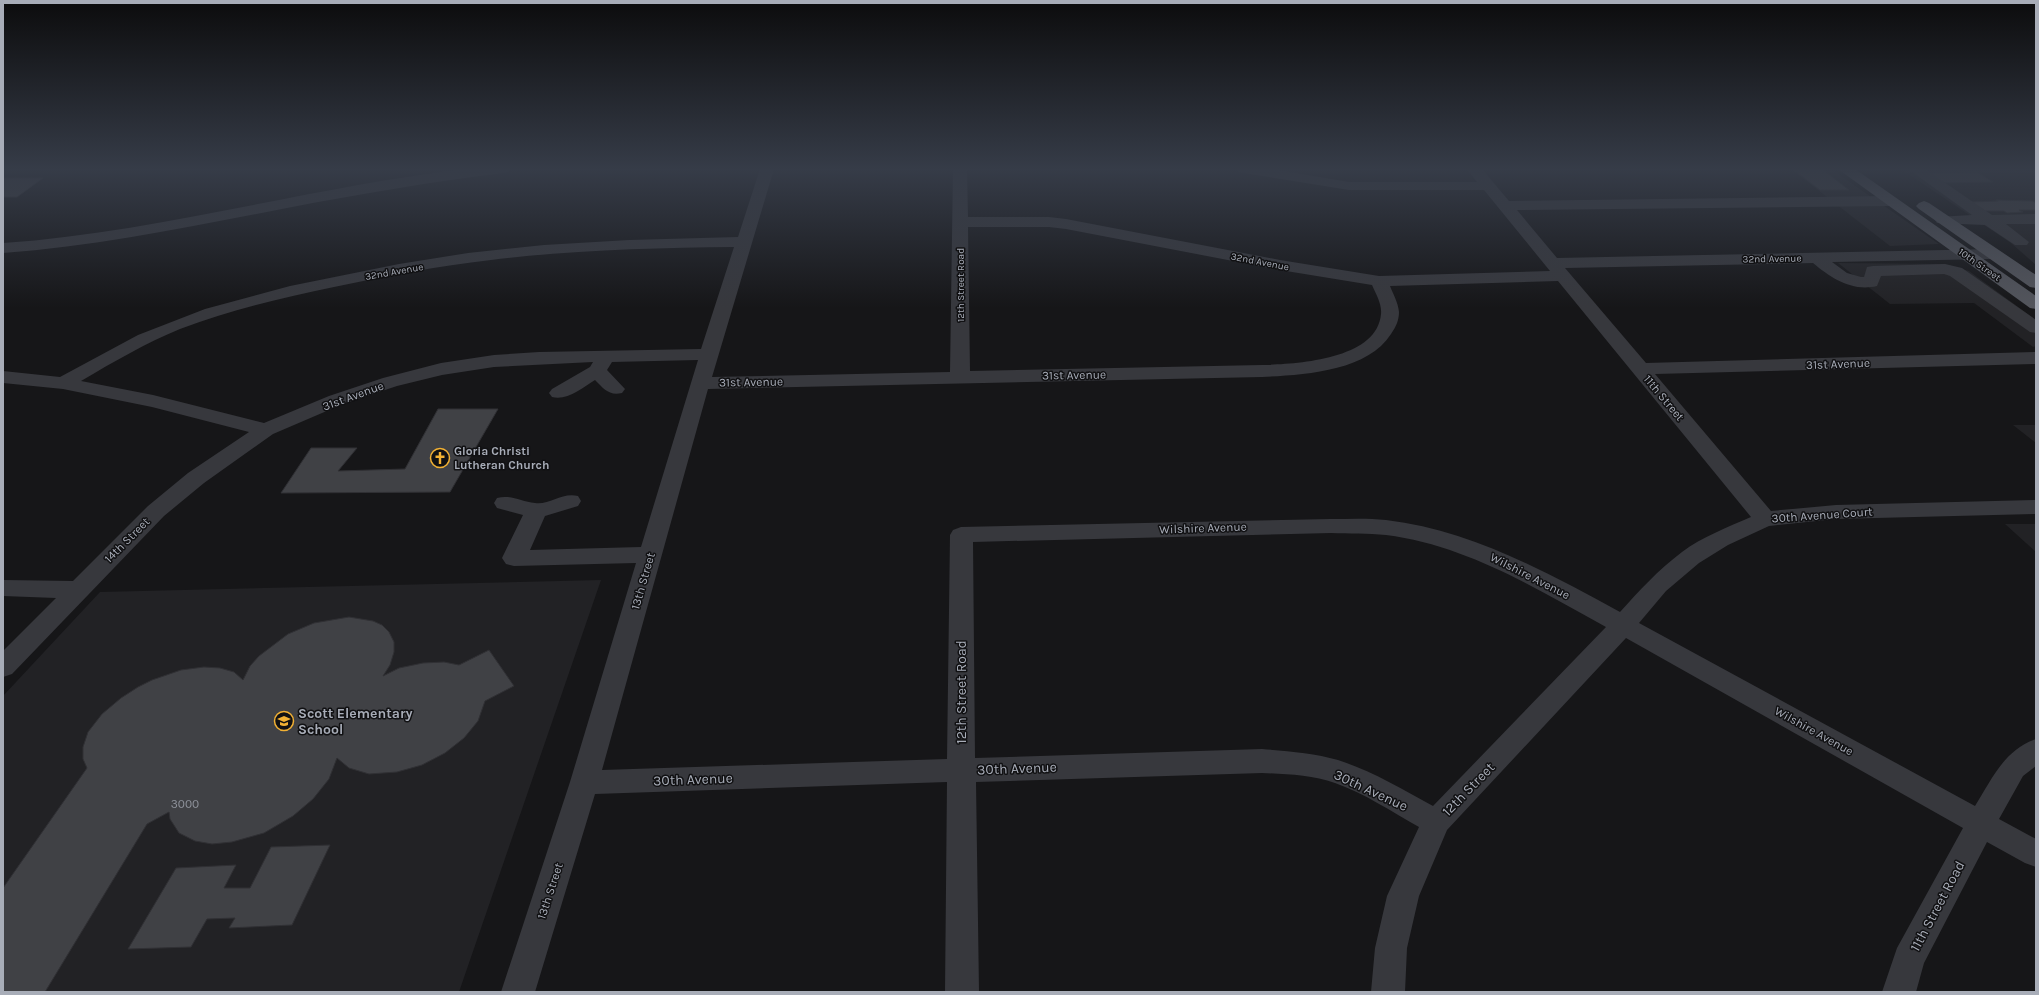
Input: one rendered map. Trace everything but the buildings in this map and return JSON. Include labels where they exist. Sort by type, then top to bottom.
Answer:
[{"type":"main road","name":"10th Street","points":[[1911,215],[2036,305]]},
{"type":"main road","name":"10th Street","points":[[1936,215],[2036,283]]},
{"type":"street","points":[[3,248],[52,244],[118,235],[224,215]]},
{"type":"street","name":"13th Street","points":[[518,992],[584,782],[700,383],[752,215]]},
{"type":"street","name":"12th Street Road","points":[[960,377],[961,215]]},
{"type":"street","name":"11th Street","points":[[1513,215],[1765,519]]},
{"type":"street","points":[[1983,215],[2021,242]]},
{"type":"street","points":[[1943,220],[2036,219]]},
{"type":"street","name":"32nd Avenue","points":[[961,222],[1049,222],[1066,224],[1280,265],[1379,281],[1557,270],[1816,258],[1993,254]]},
{"type":"street","name":"32nd Avenue","points":[[63,383],[151,335],[218,310],[353,278],[449,261],[512,252],[618,244],[744,242]]},
{"type":"street","points":[[1816,258],[1842,278],[1854,282],[1871,282],[1873,271],[1945,269],[1964,276],[2036,328]]},
{"type":"street","name":"31st Avenue","points":[[700,383],[1262,371],[1313,367],[1354,355],[1368,347],[1382,334],[1388,323],[1390,315],[1388,302],[1379,281]]},
{"type":"street","points":[[1995,298],[2036,305]]},
{"type":"street","name":"31st Avenue","points":[[266,430],[336,400],[390,382],[441,369],[494,361],[540,358],[602,364],[710,354]]},
{"type":"street","name":"31st Avenue","points":[[1640,369],[2034,360]]},
{"type":"street","points":[[559,393],[602,364],[615,389]]},
{"type":"street","points":[[3,377],[63,383],[153,401],[266,430]]},
{"type":"street","name":"14th Street","points":[[3,667],[156,511],[196,478],[266,430]]},
{"type":"street","points":[[505,503],[536,511],[570,501]]},
{"type":"street","name":"30th Avenue Court","points":[[1623,626],[1658,585],[1691,557],[1720,540],[1765,519],[1836,512],[2036,507]]},
{"type":"street","points":[[536,511],[514,558],[651,555]]},
{"type":"street","name":"Wilshire Avenue","points":[[961,535],[1331,526],[1386,528],[1442,540],[1484,553],[1530,574],[2036,854]]},
{"type":"street","name":"12th Street Road","points":[[961,535],[962,992]]},
{"type":"street","points":[[3,588],[78,590]]},
{"type":"street","name":"12th Street","points":[[1388,992],[1391,948],[1403,896],[1436,822],[1623,626]]},
{"type":"street","points":[[1981,823],[2013,768],[2036,750]]},
{"type":"street","name":"30th Avenue","points":[[584,782],[1262,761],[1297,764],[1337,772],[1368,786],[1436,822]]},
{"type":"street","name":"11th Street Road","points":[[1899,992],[1909,959],[1981,823]]},
{"type":"shaded area","points":[[1851,215],[1898,215],[1939,244],[1890,246]]},
{"type":"shaded area","points":[[1970,215],[2036,215],[2036,265],[2011,243]]},
{"type":"shaded area","points":[[1838,263],[1944,264],[1969,271],[2036,320],[2036,346],[2033,347],[1974,303],[1890,304]]},
{"type":"shaded area","points":[[2013,425],[2036,425],[2036,443]]},
{"type":"shaded area","points":[[2005,524],[2036,524],[2036,552]]},
{"type":"shaded area","points":[[601,580],[459,992],[3,992],[3,696],[100,592]]},
{"type":"place","name":"Gloria Christi Lutheran Church","points":[[440,458]]},
{"type":"place","name":"Scott Elementary School","points":[[284,721]]}]
